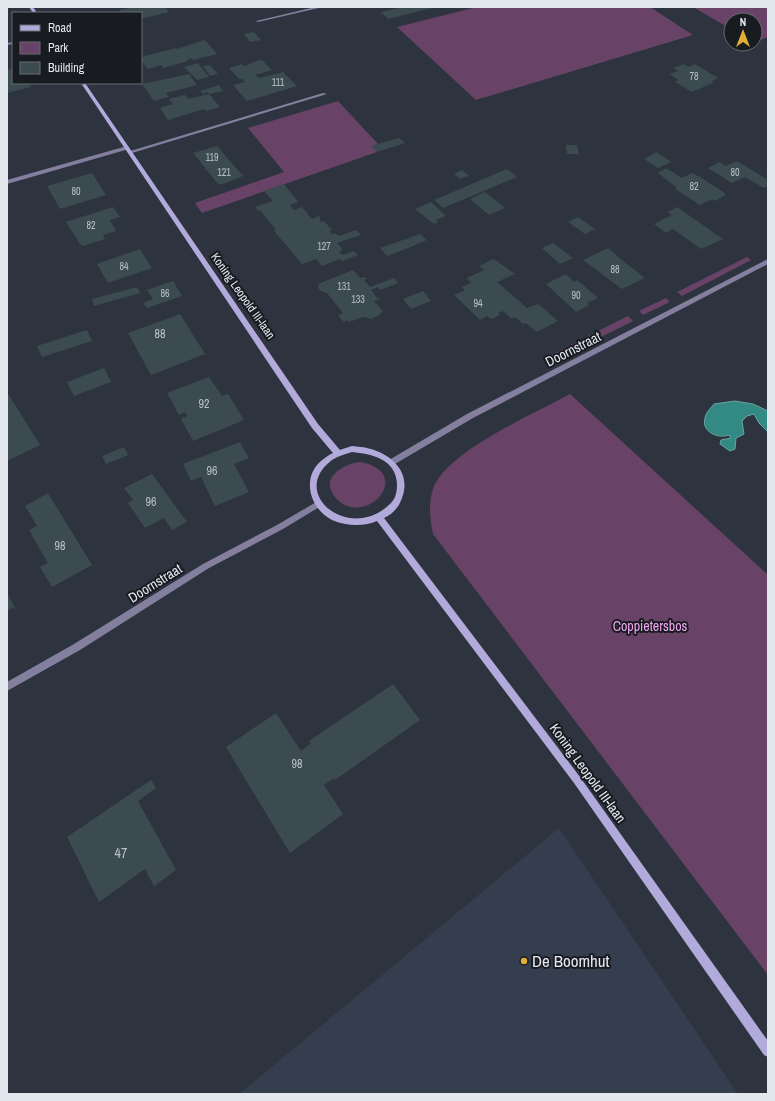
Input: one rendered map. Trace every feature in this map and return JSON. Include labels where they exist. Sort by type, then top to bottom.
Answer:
[{"type":"street","points":[[258,21],[322,7]]},
{"type":"street","name":"Koning Leopold III-laan","points":[[84,84],[315,426],[337,452]]},
{"type":"street","points":[[7,182],[128,150],[325,94]]},
{"type":"street","name":"Doornstraat","points":[[392,462],[470,416],[768,261]]},
{"type":"street","points":[[352,449],[367,449],[381,454],[392,462],[400,476],[401,491],[394,506],[379,517],[362,522],[345,520],[329,514],[318,504],[312,488],[314,474],[323,462],[337,452],[352,449]]},
{"type":"street","name":"Doornstraat","points":[[7,687],[77,647],[206,566],[280,527],[318,504]]},
{"type":"street","name":"Koning Leopold III-laan","points":[[379,517],[577,780],[768,1051]]},
{"type":"shaded area","points":[[735,401],[753,404],[768,411],[768,432],[759,423],[754,414],[747,416],[742,421],[744,434],[736,438],[735,449],[730,451],[720,444],[721,440],[731,438],[729,435],[720,436],[711,433],[708,431],[704,423],[706,414],[714,404]]},
{"type":"shaded area","name":"De Boomhut","points":[[559,828],[738,1094],[239,1094]]},
{"type":"green space","points":[[477,7],[650,7],[693,35],[476,100],[397,27]]},
{"type":"green space","points":[[693,7],[768,7],[768,37],[763,39],[763,12],[723,12],[723,24]]},
{"type":"green space","points":[[338,101],[378,144],[372,146],[377,152],[202,213],[195,203],[284,172],[248,128]]},
{"type":"green space","points":[[747,257],[751,260],[682,296],[677,292]]},
{"type":"green space","points":[[666,298],[670,302],[643,315],[639,311]]},
{"type":"green space","points":[[628,316],[633,321],[593,341],[588,336]]},
{"type":"green space","points":[[578,341],[583,346],[554,360],[549,356]]},
{"type":"green space","name":"Coppietersbos","points":[[570,394],[768,575],[768,975],[433,534],[430,517],[430,500],[433,489],[441,475],[455,461],[493,435]]},
{"type":"green space","points":[[361,462],[377,468],[384,477],[385,487],[380,497],[370,504],[359,508],[346,506],[335,497],[331,490],[330,484],[332,478],[336,473],[348,465]]},
{"type":"building","points":[[134,7],[165,7],[169,12],[142,19],[142,12],[121,12],[120,10]]},
{"type":"building","points":[[403,7],[432,8],[388,19],[381,12]]},
{"type":"building","points":[[254,32],[261,40],[250,42],[244,34]]},
{"type":"building","points":[[205,40],[217,54],[193,60],[192,58],[186,60],[188,61],[163,68],[161,65],[148,69],[142,61],[142,57],[177,49]]},
{"type":"building","points":[[259,60],[263,61],[272,70],[255,75],[259,78],[283,72],[297,86],[247,101],[233,85],[245,82],[242,79],[239,79],[229,68],[242,64],[244,66]]},
{"type":"building","points":[[198,63],[209,77],[197,80],[184,67]]},
{"type":"building","points":[[684,64],[689,67],[695,64],[718,78],[712,81],[715,82],[692,92],[675,82],[679,80],[669,74],[679,71],[673,68]]},
{"type":"building","points":[[210,65],[218,74],[210,76],[203,66]]},
{"type":"building","points":[[12,69],[12,84],[30,84],[31,87],[7,93],[7,70]]},
{"type":"building","points":[[189,74],[197,85],[166,93],[169,97],[154,101],[142,84]]},
{"type":"building","points":[[219,85],[223,91],[209,94],[208,92],[203,94],[200,91]]},
{"type":"building","points":[[209,94],[220,107],[206,111],[204,109],[168,120],[160,108],[173,104],[169,99],[185,95],[189,99]]},
{"type":"building","points":[[399,138],[405,143],[377,152],[371,146]]},
{"type":"building","points":[[566,145],[577,145],[579,154],[567,154]]},
{"type":"building","points":[[217,146],[243,176],[223,184],[218,184],[193,153]]},
{"type":"building","points":[[657,152],[671,162],[658,168],[644,159]]},
{"type":"building","points":[[737,161],[768,180],[768,186],[764,188],[745,177],[732,183],[708,168],[719,162],[726,166]]},
{"type":"building","points":[[666,168],[682,178],[692,173],[726,195],[715,201],[712,199],[700,205],[675,189],[677,188],[658,173]]},
{"type":"building","points":[[507,169],[517,177],[443,208],[434,200]]},
{"type":"building","points":[[462,170],[469,176],[460,179],[454,174]]},
{"type":"building","points":[[92,173],[106,195],[60,209],[47,186]]},
{"type":"building","points":[[284,184],[298,202],[290,205],[294,210],[302,207],[312,219],[319,216],[321,222],[324,221],[332,230],[330,231],[331,234],[334,233],[339,236],[356,230],[361,235],[337,243],[343,250],[339,251],[342,255],[354,251],[358,255],[342,261],[340,259],[322,266],[316,259],[302,264],[274,231],[276,230],[260,210],[258,211],[255,207],[273,201],[264,191]]},
{"type":"building","points":[[485,192],[505,208],[489,215],[470,199]]},
{"type":"building","points":[[431,202],[446,216],[436,220],[438,222],[434,224],[415,209]]},
{"type":"building","points":[[113,207],[120,217],[110,220],[116,231],[103,235],[105,239],[83,246],[80,244],[66,222]]},
{"type":"building","points":[[677,207],[723,239],[701,249],[673,229],[666,233],[654,224],[672,215],[668,212]]},
{"type":"building","points":[[578,217],[595,229],[585,234],[568,222]]},
{"type":"building","points":[[420,234],[427,240],[387,256],[380,248]]},
{"type":"building","points":[[553,243],[573,258],[560,264],[542,248]]},
{"type":"building","points":[[608,248],[645,278],[622,289],[583,260]]},
{"type":"building","points":[[140,249],[152,268],[108,283],[97,264]]},
{"type":"building","points":[[494,259],[515,274],[497,282],[527,308],[538,304],[558,321],[537,332],[526,323],[523,324],[515,317],[512,319],[503,311],[498,313],[500,315],[491,319],[487,316],[480,320],[454,295],[465,290],[462,287],[471,283],[467,278],[484,270],[479,266]]},
{"type":"building","points":[[353,270],[360,278],[365,277],[367,279],[364,280],[370,287],[394,278],[398,283],[380,290],[378,287],[371,290],[377,298],[381,298],[374,301],[383,311],[379,315],[371,319],[363,317],[349,322],[347,320],[344,322],[338,316],[343,313],[327,293],[319,290],[318,284]]},
{"type":"building","points":[[566,274],[574,282],[577,280],[598,298],[587,303],[589,305],[576,312],[546,284]]},
{"type":"building","points":[[173,281],[182,296],[147,308],[143,303],[153,299],[147,290]]},
{"type":"building","points":[[137,287],[140,293],[94,306],[92,299]]},
{"type":"building","points":[[423,291],[431,301],[411,309],[403,299]]},
{"type":"building","points":[[180,314],[205,354],[151,375],[128,333]]},
{"type":"building","points":[[87,330],[92,341],[42,357],[37,346]]},
{"type":"building","points":[[104,368],[111,382],[74,396],[67,382]]},
{"type":"building","points":[[209,377],[222,396],[228,394],[244,420],[193,441],[181,419],[187,416],[185,412],[179,415],[167,393]]},
{"type":"building","points":[[7,392],[40,445],[7,461]]},
{"type":"building","points":[[240,442],[249,458],[234,464],[249,492],[215,506],[201,477],[191,481],[183,464]]},
{"type":"building","points":[[124,447],[128,455],[106,464],[102,456]]},
{"type":"building","points":[[152,474],[187,522],[172,530],[164,518],[145,528],[128,503],[133,500],[124,488]]},
{"type":"building","points":[[48,493],[92,565],[52,587],[40,567],[48,563],[29,530],[37,526],[25,506]]},
{"type":"building","points":[[7,593],[15,608],[13,609],[13,607],[7,611]]},
{"type":"building","points":[[393,684],[420,720],[335,780],[334,778],[324,785],[343,814],[290,853],[226,747],[276,713],[301,751],[311,743],[309,741]]},
{"type":"building","points":[[151,780],[156,788],[138,801],[176,870],[154,886],[145,869],[99,902],[67,837]]},
{"type":"place","name":"De Boomhut","points":[[524,961]]}]
